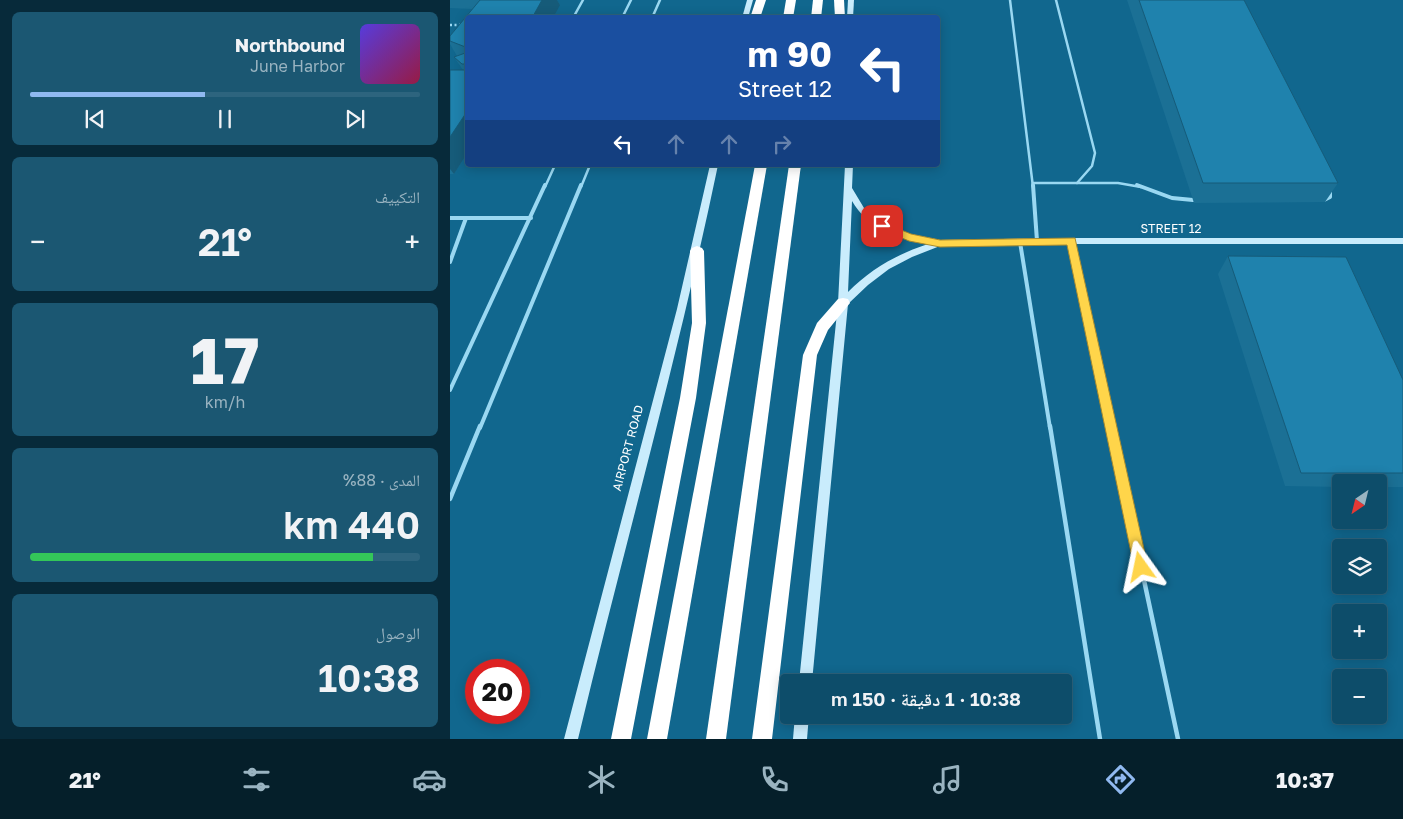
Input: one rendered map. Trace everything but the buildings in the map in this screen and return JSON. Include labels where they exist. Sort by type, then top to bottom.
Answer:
[{"type":"highway","points":[[756,15],[761,0]]},
{"type":"highway","points":[[788,15],[791,0]]},
{"type":"highway","points":[[816,15],[818,0]]},
{"type":"highway","points":[[839,0],[840,15]]},
{"type":"highway","points":[[658,739],[761,167]]},
{"type":"highway","points":[[716,739],[795,167]]},
{"type":"highway","points":[[621,739],[688,398],[699,323],[697,251]]},
{"type":"highway","points":[[762,739],[810,355],[822,327],[843,303]]},
{"type":"main road","points":[[746,15],[750,0]]},
{"type":"main road","points":[[850,15],[852,0]]},
{"type":"main road","name":"AIRPORT ROAD","points":[[571,739],[589,661],[697,251],[714,167]]},
{"type":"main road","points":[[806,674],[843,303],[849,167]]},
{"type":"main road","name":"STREET 12","points":[[849,190],[861,210],[882,226],[909,237],[940,243],[1403,241]]},
{"type":"main road","name":"STREET 12","points":[[843,303],[862,283],[885,265],[911,252],[940,243]]},
{"type":"main road","points":[[800,739],[801,724]]},
{"type":"lane","points":[[575,15],[583,0]]},
{"type":"lane","points":[[624,15],[631,0]]},
{"type":"lane","points":[[653,15],[660,0]]},
{"type":"lane","points":[[1010,0],[1033,183],[1037,242]]},
{"type":"lane","points":[[1056,0],[1095,153],[1095,161],[1091,168],[1077,182]]},
{"type":"lane","points":[[450,390],[554,167]]},
{"type":"lane","points":[[450,499],[589,167]]},
{"type":"lane","points":[[1324,200],[1330,197],[1331,194],[1327,182]]},
{"type":"lane","points":[[1033,183],[1127,184],[1162,195],[1193,200]]},
{"type":"lane","points":[[450,218],[531,218]]},
{"type":"lane","points":[[450,262],[466,218]]},
{"type":"lane","points":[[1072,241],[1178,739]]},
{"type":"lane","points":[[1020,242],[1100,739]]},
{"type":"path","points":[[450,25],[465,24]]},
{"type":"path","points":[[460,33],[465,26]]},
{"type":"route","points":[[882,226],[909,237],[940,243],[1072,241],[1141,567]]}]
